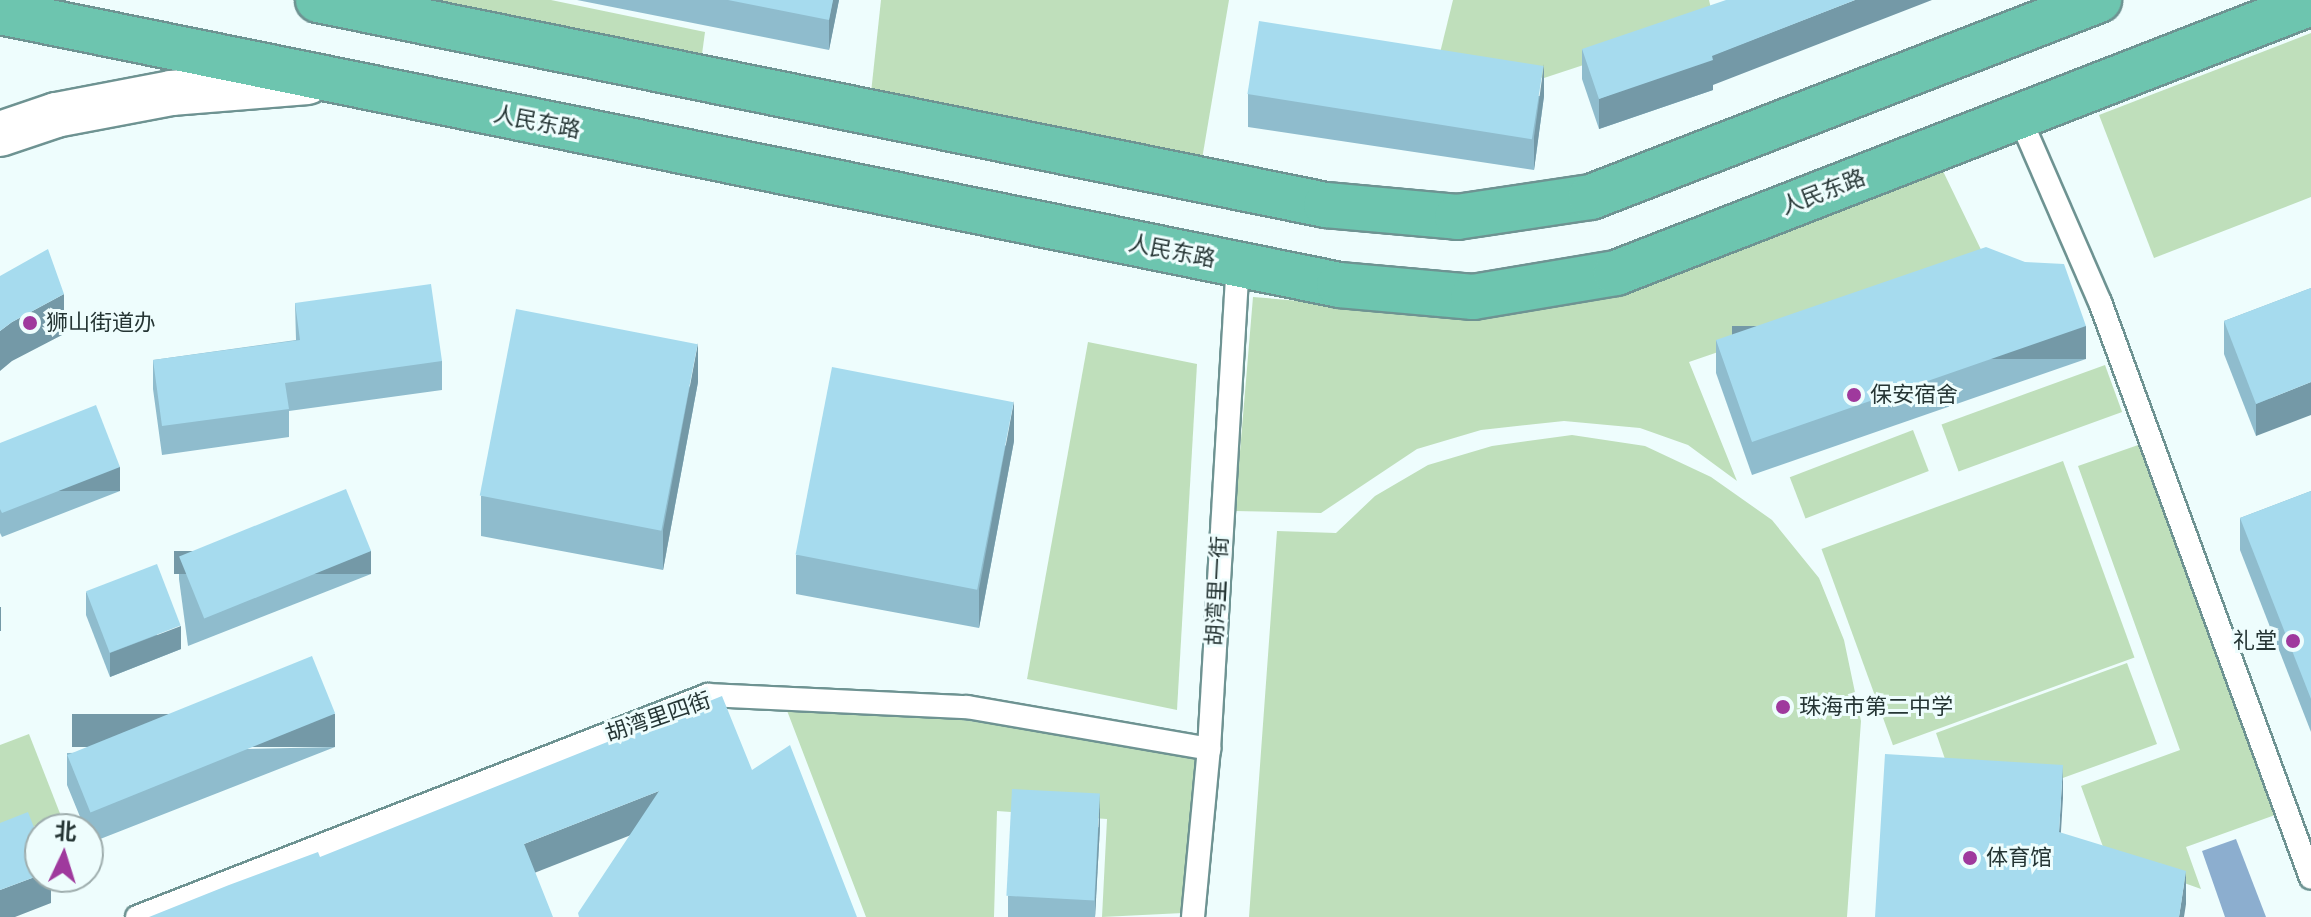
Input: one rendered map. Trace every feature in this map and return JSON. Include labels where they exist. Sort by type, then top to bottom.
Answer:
[{"type":"main road","points":[[318,0],[372,7],[1326,205],[1457,217],[1591,197],[2099,0]]},
{"type":"main road","name":"人民东路","points":[[7,13],[1339,285],[1473,297],[1616,273],[2311,3]]},
{"type":"street","points":[[0,134],[56,115],[171,93],[334,81]]},
{"type":"lane","points":[[2019,116],[2100,302],[2311,878]]},
{"type":"lane","name":"胡湾里一街","points":[[1193,917],[1209,749],[1238,264]]},
{"type":"lane","name":"胡湾里四街","points":[[137,917],[708,695],[967,707],[1209,749]]},
{"type":"green space","points":[[387,0],[551,0],[705,32],[700,69]]},
{"type":"green space","points":[[881,0],[1229,0],[1201,165],[870,102]]},
{"type":"green space","points":[[1453,0],[1709,0],[1714,22],[1544,78],[1438,61]]},
{"type":"green space","points":[[2311,33],[2311,197],[2154,258],[2099,115]]},
{"type":"green space","points":[[1941,167],[1986,260],[1689,362],[1737,481],[1688,445],[1640,428],[1564,421],[1481,430],[1417,449],[1321,513],[1235,511],[1253,297],[1467,315]]},
{"type":"green space","points":[[1088,342],[1197,364],[1177,710],[1027,679]]},
{"type":"green space","points":[[2105,365],[2122,412],[1959,471],[1941,425]]},
{"type":"green space","points":[[1913,430],[1929,471],[1806,518],[1790,477]]},
{"type":"green space","points":[[1572,435],[1645,446],[1711,477],[1772,520],[1819,578],[1844,640],[1861,721],[1847,917],[1249,917],[1277,531],[1336,533],[1375,496],[1428,465],[1492,446]]},
{"type":"green space","points":[[2141,444],[2275,815],[2186,847],[2201,889],[2106,855],[2081,786],[2180,750],[2078,466]]},
{"type":"green space","points":[[2063,461],[2134,657],[1893,745],[1821,549]]},
{"type":"green space","points":[[2127,663],[2157,744],[2035,788],[1954,785],[1936,733]]},
{"type":"green space","points":[[786,708],[963,720],[1202,755],[1183,913],[1102,917],[1107,819],[997,811],[994,917],[866,917]]},
{"type":"green space","points":[[29,734],[60,813],[24,813],[24,831],[0,840],[0,745]]},
{"type":"water","points":[[2236,839],[2266,917],[2225,917],[2202,851]]},
{"type":"building","points":[[728,0],[833,0],[829,20]]},
{"type":"building","points":[[1726,0],[1855,0],[1712,56],[1713,60],[1599,99],[1582,49]]},
{"type":"building","points":[[1259,21],[1543,66],[1532,139],[1247,94]]},
{"type":"building","name":"保安宿舍","points":[[1986,247],[2025,262],[2064,264],[2086,326],[1752,442],[1716,340]]},
{"type":"building","points":[[48,249],[64,294],[0,331],[0,276]]},
{"type":"building","points":[[431,284],[442,361],[285,383],[289,409],[162,426],[153,360],[300,340],[295,303]]},
{"type":"building","points":[[2311,288],[2311,382],[2256,404],[2224,321]]},
{"type":"building","points":[[516,309],[698,344],[661,531],[480,496]]},
{"type":"building","points":[[832,367],[1014,402],[977,590],[796,554]]},
{"type":"building","points":[[96,405],[120,467],[2,513],[0,443]]},
{"type":"building","points":[[346,489],[371,551],[204,619],[179,556]]},
{"type":"building","name":"礼堂","points":[[2311,491],[2311,699],[2240,518]]},
{"type":"building","points":[[157,564],[181,626],[110,653],[86,591]]},
{"type":"building","points":[[312,656],[335,713],[90,812],[67,755]]},
{"type":"building","points":[[722,696],[752,770],[790,745],[857,917],[579,917],[578,913],[659,791],[524,844],[553,917],[149,917],[318,852],[320,857]]},
{"type":"building","name":"体育馆","points":[[1885,754],[2063,765],[2059,832],[2186,871],[2179,917],[1875,917]]},
{"type":"building","points":[[1012,789],[1100,794],[1094,900],[1006,896]]},
{"type":"building","points":[[24,814],[24,881],[0,890],[0,823]]},
{"type":"place","name":"狮山街道办","points":[[30,323]]},
{"type":"place","name":"保安宿舍","points":[[1854,395]]},
{"type":"place","name":"礼堂","points":[[2293,641]]},
{"type":"place","name":"珠海市第二中学","points":[[1783,707]]},
{"type":"place","name":"体育馆","points":[[1970,858]]}]
